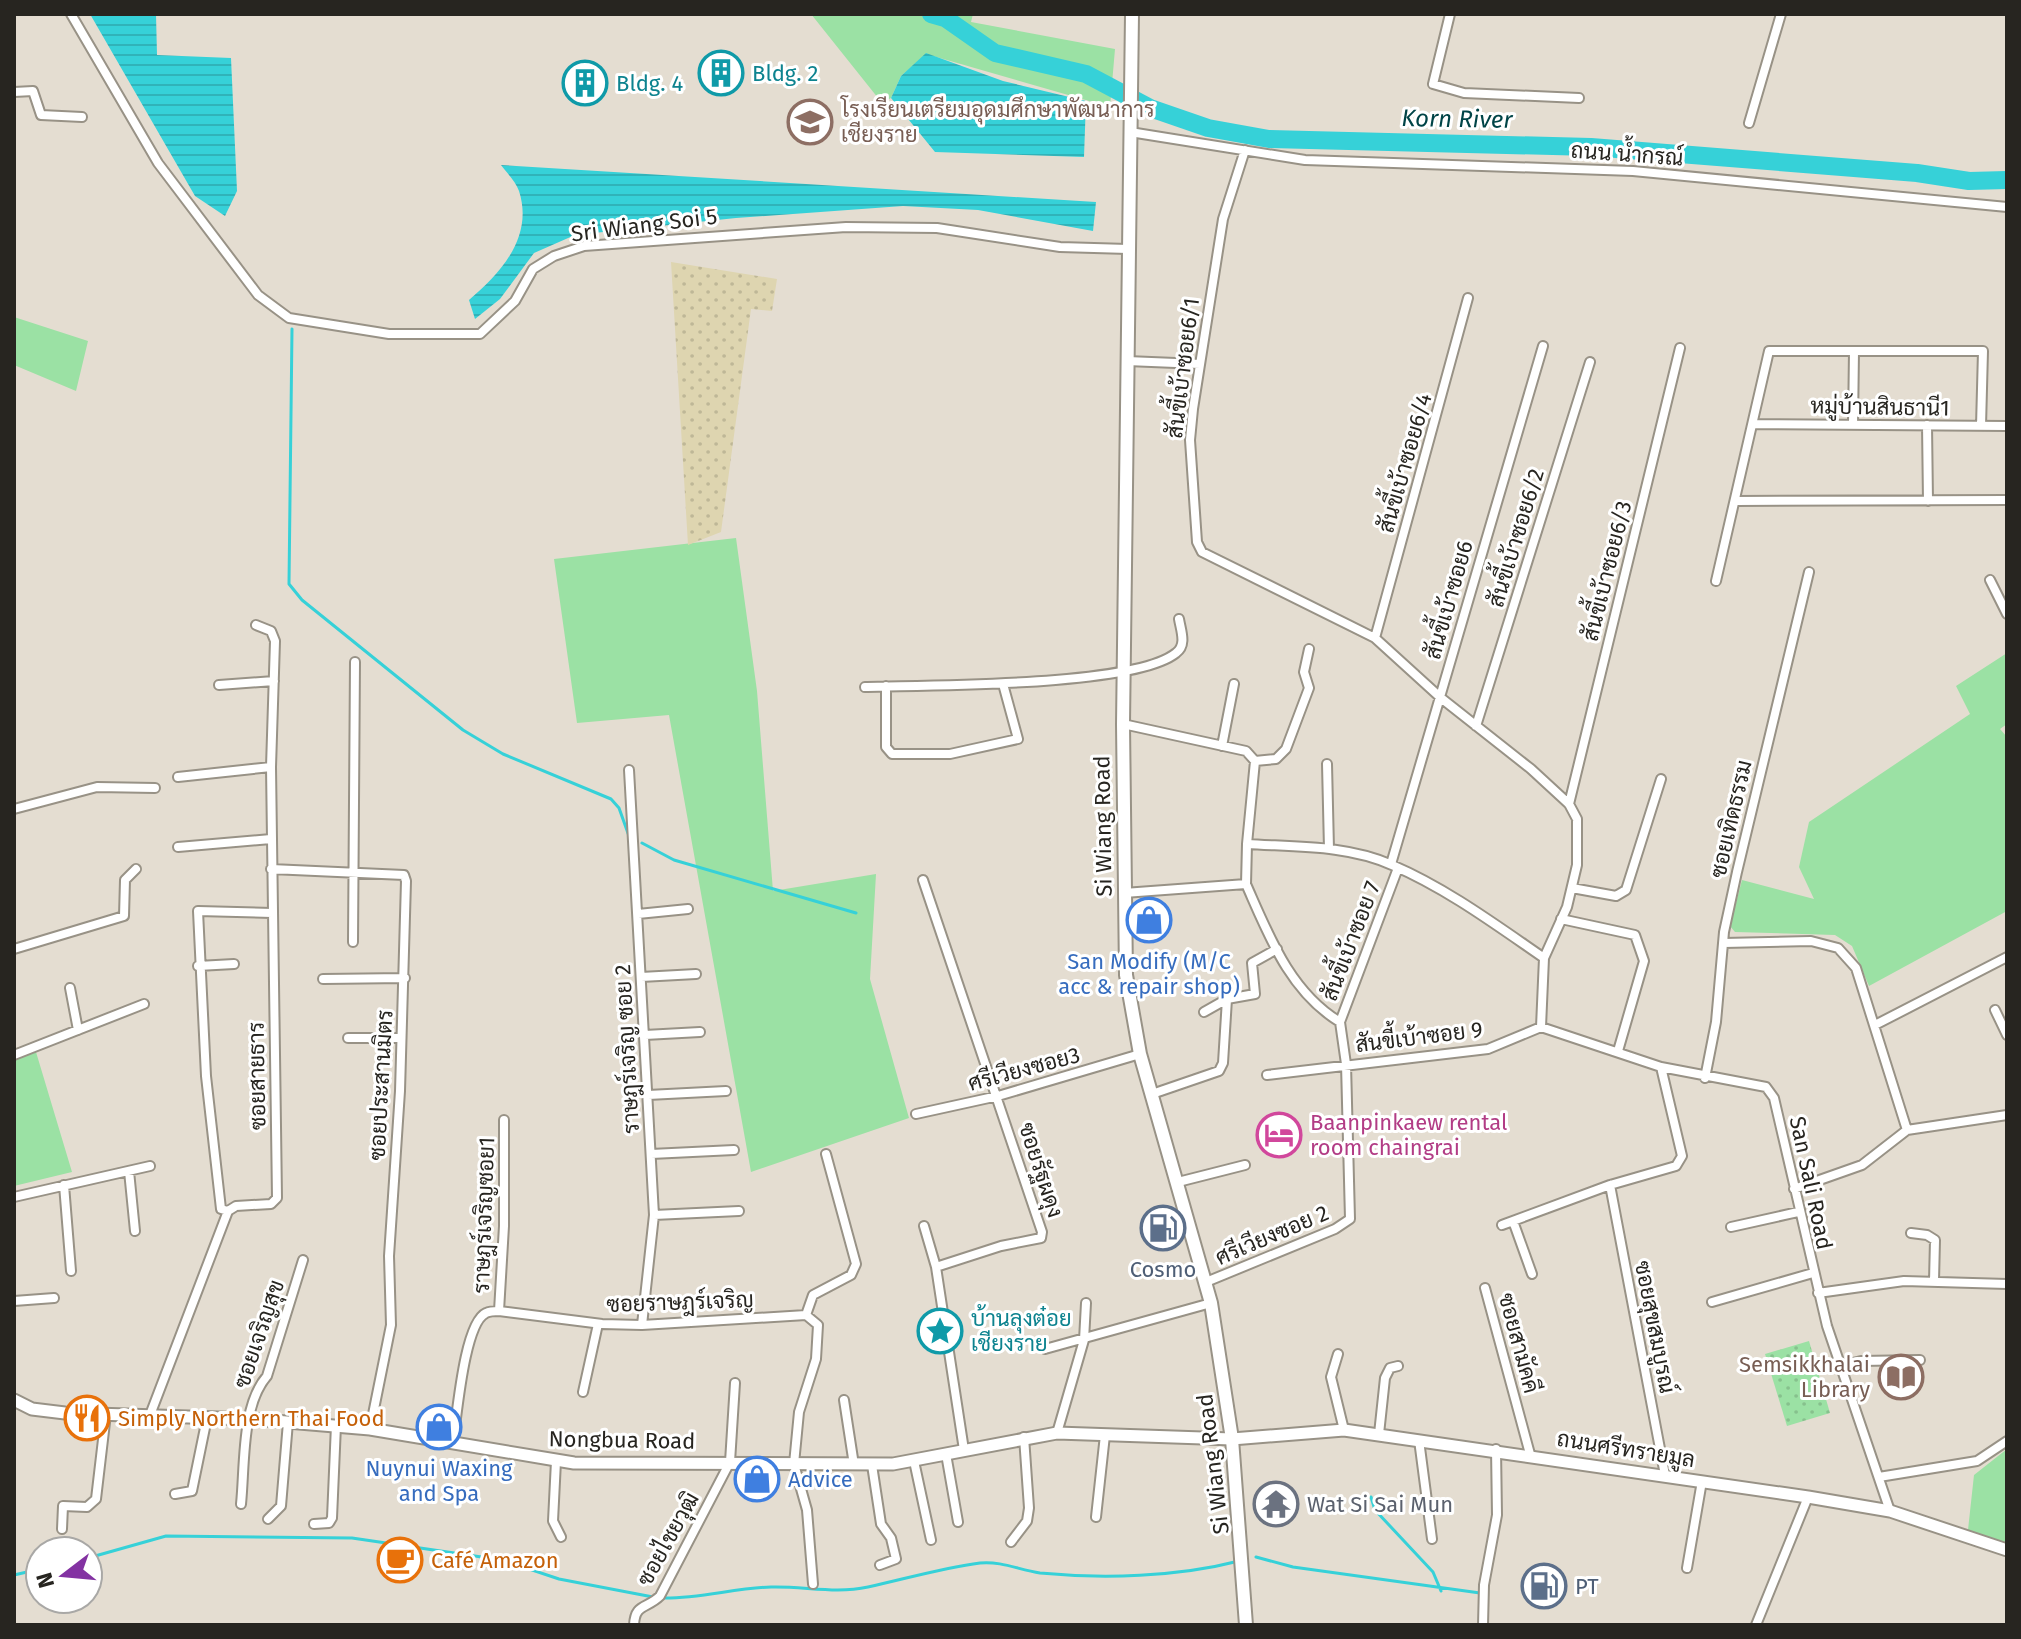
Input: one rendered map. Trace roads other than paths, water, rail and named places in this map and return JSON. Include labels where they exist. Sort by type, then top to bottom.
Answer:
[{"type":"main road","name":"Si Wiang Road","points":[[1132,14],[1123,671],[1126,975],[1140,1054],[1211,1303],[1232,1439],[1246,1625]]},
{"type":"street","name":"Sri Wiang Soi 5","points":[[71,14],[158,163],[258,295],[289,318],[389,334],[480,334],[515,301],[533,269],[554,256],[584,246],[700,235],[846,227],[937,228],[1060,247],[1128,249]]},
{"type":"street","points":[[1450,14],[1433,84],[1464,93],[1579,98]]},
{"type":"street","points":[[1749,123],[1781,14]]},
{"type":"street","points":[[14,92],[33,91],[41,115],[82,117]]},
{"type":"street","name":"ถนน น้ำกรณ์","points":[[1130,132],[1305,160],[1633,171],[2007,207]]},
{"type":"street","name":"สันขี้เบ้าซอย6/1","points":[[1245,150],[1228,193],[1190,440],[1197,542],[1202,552],[1375,638],[1441,698],[1569,804]]},
{"type":"street","name":"สันขี้เบ้าซอย6/4","points":[[1375,638],[1468,298]]},
{"type":"street","name":"สันขี้เบ้าซอย6","points":[[1395,866],[1543,346]]},
{"type":"street","name":"สันขี้เบ้าซอย6/3","points":[[1569,804],[1680,348]]},
{"type":"street","points":[[1716,581],[1769,351],[1983,351],[1981,426]]},
{"type":"street","points":[[1853,425],[1854,351]]},
{"type":"street","points":[[1127,361],[1200,364]]},
{"type":"street","name":"สันขี้เบ้าซอย6/2","points":[[1476,726],[1590,362]]},
{"type":"street","name":"หมู่บ้านสินธานี1","points":[[1753,424],[2007,426]]},
{"type":"street","points":[[1927,425],[1928,501]]},
{"type":"street","points":[[1736,501],[2007,500]]},
{"type":"street","name":"ซอยเทิดธรรม","points":[[1705,1078],[1737,872],[1809,572]]},
{"type":"street","points":[[1990,580],[2007,614]]},
{"type":"street","points":[[865,687],[1003,684],[1123,671],[1160,662],[1179,652],[1183,642],[1179,619]]},
{"type":"street","name":"ซอยสายธาร","points":[[228,1211],[236,1206],[271,1204],[277,1198],[271,869],[275,641],[271,631],[256,625]]},
{"type":"street","points":[[1255,761],[1276,759],[1286,749],[1309,688],[1304,672],[1309,649]]},
{"type":"street","points":[[353,942],[355,662]]},
{"type":"street","points":[[219,685],[274,681]]},
{"type":"street","points":[[886,686],[886,747],[892,754],[950,754],[1018,739],[1003,684]]},
{"type":"street","points":[[1222,746],[1234,684]]},
{"type":"street","points":[[1123,724],[1246,751],[1255,761],[1246,884],[1293,979],[1320,1010],[1340,1022]]},
{"type":"street","points":[[1327,764],[1329,849]]},
{"type":"street","points":[[178,777],[271,767]]},
{"type":"street","name":"ราษฎร์เจริญ ซอย 2","points":[[629,770],[654,1215],[642,1325]]},
{"type":"street","points":[[1572,888],[1616,896],[1626,890],[1661,779]]},
{"type":"street","points":[[16,808],[97,787],[155,788]]},
{"type":"street","points":[[1541,1027],[1544,958],[1572,888],[1579,836],[1577,819],[1569,804]]},
{"type":"street","points":[[178,847],[271,839]]},
{"type":"street","points":[[1247,844],[1329,849],[1395,866],[1473,909],[1544,958]]},
{"type":"street","name":"สันขี้เบ้าซอย 7","points":[[1350,1219],[1346,1064],[1340,1022],[1395,866]]},
{"type":"street","points":[[14,949],[124,916],[125,880],[136,869]]},
{"type":"street","name":"ซอยประสานมิตร","points":[[271,869],[404,875],[405,978],[389,1256],[391,1325],[370,1429]]},
{"type":"street","name":"ซอยรัฐผดุง","points":[[923,880],[1042,1232],[1041,1238],[1001,1246],[936,1267]]},
{"type":"street","points":[[1124,893],[1246,884]]},
{"type":"street","points":[[638,914],[688,909]]},
{"type":"street","points":[[150,1415],[228,1211],[221,1209],[218,1195],[198,966],[198,911],[272,913]]},
{"type":"street","points":[[1561,919],[1635,935],[1644,961],[1618,1051]]},
{"type":"street","points":[[1724,943],[1811,941],[1838,948],[1856,968],[1907,1130]]},
{"type":"street","points":[[1204,1012],[1227,999],[1255,994],[1252,963],[1277,949]]},
{"type":"street","points":[[1875,1025],[2007,957]]},
{"type":"street","points":[[198,966],[234,964]]},
{"type":"street","points":[[641,977],[696,974]]},
{"type":"street","points":[[323,979],[405,978]]},
{"type":"street","points":[[70,988],[78,1030]]},
{"type":"street","points":[[1152,1094],[1219,1071],[1223,1063],[1227,999]]},
{"type":"street","points":[[14,1055],[144,1004]]},
{"type":"street","points":[[1995,1010],[2007,1035]]},
{"type":"street","name":"San Sali Road","points":[[1541,1027],[1661,1067],[1705,1078],[1766,1087],[1774,1098],[1818,1293],[1890,1511]]},
{"type":"street","name":"สันขี้เบ้าซอย 9","points":[[1267,1075],[1488,1049],[1541,1027]]},
{"type":"street","points":[[645,1035],[700,1032]]},
{"type":"street","points":[[348,1038],[401,1038]]},
{"type":"street","name":"ศรีเวียงซอย3","points":[[916,1114],[998,1096],[1140,1054]]},
{"type":"street","points":[[1502,1225],[1610,1185],[1676,1166],[1682,1156],[1661,1067]]},
{"type":"street","points":[[648,1095],[726,1091]]},
{"type":"street","points":[[1794,1189],[1862,1165],[1907,1130],[2007,1115]]},
{"type":"street","name":"ราษฎร์เจริญซอย1","points":[[499,1311],[504,1226],[504,1120]]},
{"type":"street","points":[[651,1154],[734,1150]]},
{"type":"street","points":[[813,1584],[807,1510],[794,1464],[799,1412],[816,1359],[818,1325],[806,1315],[813,1295],[851,1275],[856,1264],[826,1154]]},
{"type":"street","points":[[1178,1182],[1245,1165]]},
{"type":"street","points":[[14,1197],[150,1166]]},
{"type":"street","points":[[129,1171],[135,1231]]},
{"type":"street","points":[[64,1185],[71,1271]]},
{"type":"street","name":"ซอยสุขสมบูรณ์","points":[[1610,1185],[1665,1475]]},
{"type":"street","points":[[654,1215],[739,1211]]},
{"type":"street","points":[[1731,1227],[1798,1212]]},
{"type":"street","name":"ศรีเวียงซอย 2","points":[[1206,1282],[1335,1229],[1350,1219]]},
{"type":"street","points":[[1513,1221],[1532,1274]]},
{"type":"street","points":[[924,1226],[936,1267],[964,1450]]},
{"type":"street","points":[[1911,1233],[1927,1235],[1935,1240],[1934,1281]]},
{"type":"street","name":"ซอยเจริญสุข","points":[[241,1504],[250,1419],[258,1386],[267,1376],[303,1260]]},
{"type":"street","points":[[1712,1302],[1813,1273]]},
{"type":"street","points":[[1818,1293],[1904,1281],[2007,1284]]},
{"type":"street","name":"ซอยสามัคคี","points":[[1485,1288],[1530,1454]]},
{"type":"street","points":[[14,1301],[54,1298]]},
{"type":"street","points":[[1057,1433],[1084,1340],[1086,1303]]},
{"type":"street","points":[[1045,1349],[1211,1303]]},
{"type":"street","points":[[453,1441],[465,1359],[478,1320],[486,1313],[499,1311]]},
{"type":"street","name":"ซอยราษฎร์เจริญ","points":[[499,1311],[598,1324],[642,1325],[806,1315]]},
{"type":"street","points":[[583,1392],[598,1324]]},
{"type":"street","points":[[1338,1354],[1331,1377],[1344,1430]]},
{"type":"street","points":[[1840,1366],[1861,1361],[1920,1360]]},
{"type":"street","points":[[1379,1434],[1385,1378],[1390,1368],[1398,1366]]},
{"type":"street","points":[[730,1462],[735,1383]]},
{"type":"street","name":"Nongbua Road","points":[[14,1400],[32,1409],[336,1425],[453,1441],[556,1461],[872,1465],[914,1461],[1024,1437],[1057,1433],[1232,1439]]},
{"type":"street","points":[[844,1400],[854,1465]]},
{"type":"street","points":[[62,1529],[63,1506],[87,1507],[96,1499],[106,1414]]},
{"type":"street","points":[[175,1494],[192,1491],[207,1418]]},
{"type":"street","points":[[268,1519],[281,1506],[288,1422]]},
{"type":"street","points":[[314,1524],[329,1523],[332,1518],[336,1425]]},
{"type":"street","name":"ถนนศรีทรายมูล","points":[[1232,1439],[1344,1430],[1496,1449],[1890,1511],[2007,1550]]},
{"type":"street","points":[[1096,1517],[1105,1435]]},
{"type":"street","points":[[1011,1542],[1027,1521],[1029,1508],[1024,1437]]},
{"type":"street","points":[[1419,1440],[1432,1539]]},
{"type":"street","points":[[1879,1477],[1977,1461],[2007,1441]]},
{"type":"street","points":[[1483,1625],[1484,1585],[1497,1515],[1496,1449]]},
{"type":"street","points":[[946,1454],[958,1522]]},
{"type":"street","points":[[556,1461],[553,1521],[561,1537]]},
{"type":"street","points":[[914,1461],[931,1540]]},
{"type":"street","name":"ซอยไชยวุฒิ","points":[[634,1625],[634,1613],[641,1605],[660,1596],[730,1462]]},
{"type":"street","points":[[872,1465],[881,1524],[891,1538],[896,1559],[880,1565]]},
{"type":"street","points":[[1687,1568],[1702,1481]]},
{"type":"street","points":[[1756,1625],[1808,1497]]},
{"type":"water","points":[[90,14],[156,14],[157,55],[231,58],[237,191],[225,216],[195,196]]},
{"type":"water","points":[[926,53],[1003,81],[1086,101],[1084,157],[935,152],[891,98],[901,76]]},
{"type":"water","points":[[501,165],[1096,202],[1093,231],[978,210],[903,206],[736,218],[575,235],[534,253],[500,299],[475,319],[469,300],[502,266],[518,239],[522,224],[519,191]]},
{"type":"waterway","name":"Korn River","points":[[931,14],[945,18],[995,53],[1086,74],[1150,108],[1208,128],[1269,139],[1591,147],[1917,173],[1969,181],[2007,180]]},
{"type":"waterway","points":[[292,329],[289,584],[302,600],[463,730],[503,754],[611,799],[619,808],[629,836]]},
{"type":"waterway","points":[[642,843],[674,860],[856,913]]},
{"type":"waterway","points":[[1371,1497],[1375,1510],[1433,1572],[1441,1591]]},
{"type":"waterway","points":[[104,1553],[166,1536],[352,1538],[502,1560],[559,1579],[653,1597]]},
{"type":"waterway","points":[[1256,1557],[1293,1567],[1480,1593]]},
{"type":"waterway","points":[[662,1598],[771,1587],[856,1589],[980,1563],[1003,1564],[1040,1573],[1114,1576],[1191,1570],[1239,1561]]},
{"type":"waterway","points":[[14,1575],[24,1573]]},
{"type":"place","name":"Bldg. 2","points":[[721,73]]},
{"type":"place","name":"Bldg. 4","points":[[585,83]]},
{"type":"place","name":"โรงเรียนเตรียมอุดมศึกษาพัฒนาการ เชียงราย","points":[[810,122]]},
{"type":"place","name":"San Modify (M/C acc & repair shop)","points":[[1149,920]]},
{"type":"place","name":"Baanpinkaew rental room chaingrai","points":[[1279,1135]]},
{"type":"place","name":"Cosmo","points":[[1163,1228]]},
{"type":"place","name":"บ้านลุงต๋อย เชียงราย","points":[[940,1331]]},
{"type":"place","name":"Semsikkhalai Library","points":[[1901,1377]]},
{"type":"place","name":"Simply Northern Thai Food","points":[[87,1418]]},
{"type":"place","name":"Nuynui Waxing and Spa","points":[[439,1427]]},
{"type":"place","name":"Advice","points":[[757,1479]]},
{"type":"place","name":"Wat Si Sai Mun","points":[[1276,1504]]},
{"type":"place","name":"Café Amazon","points":[[400,1560]]},
{"type":"place","name":"PT","points":[[1544,1586]]}]
